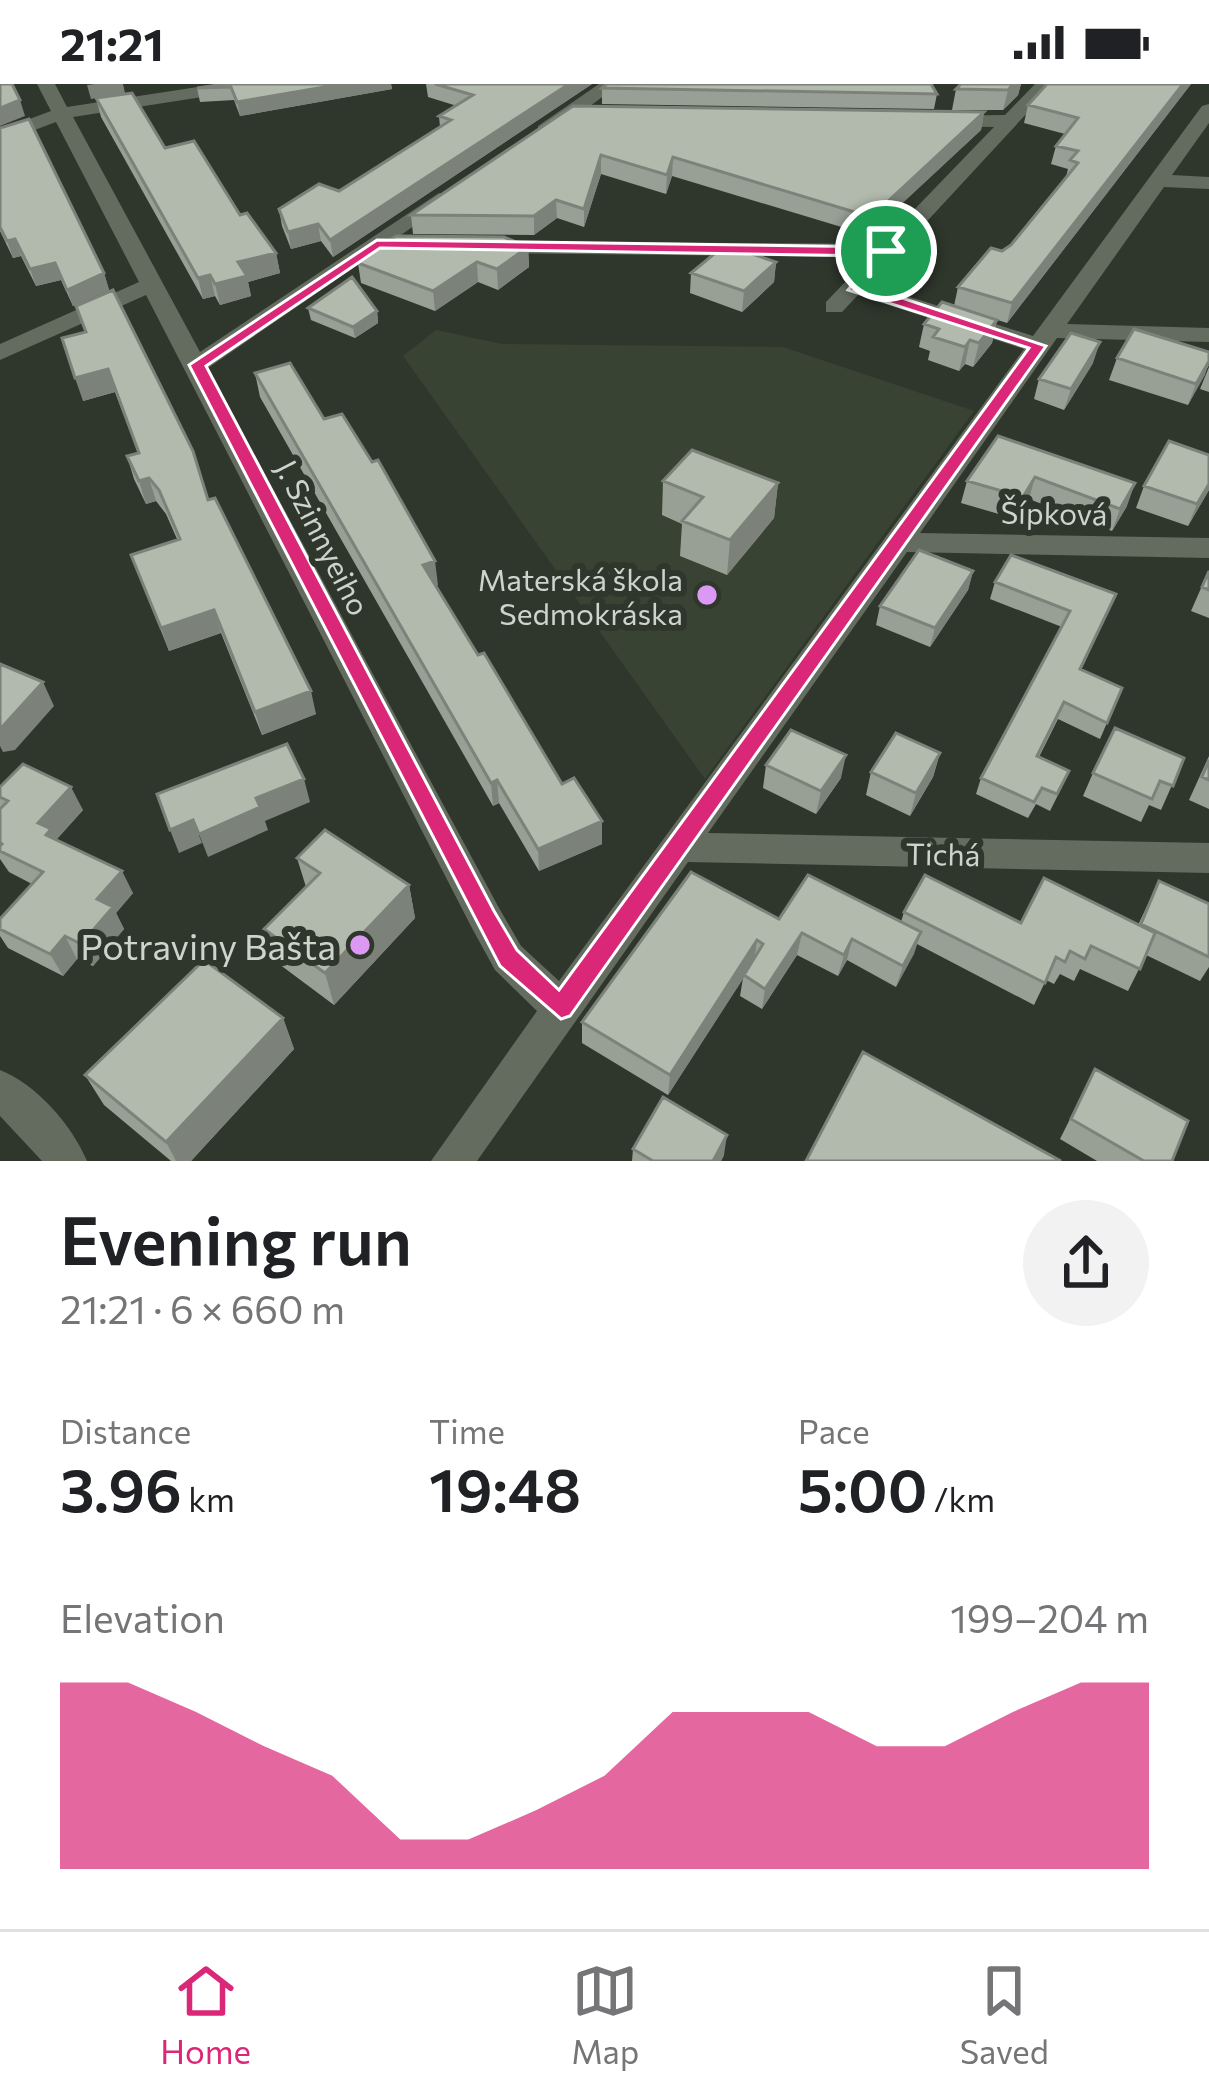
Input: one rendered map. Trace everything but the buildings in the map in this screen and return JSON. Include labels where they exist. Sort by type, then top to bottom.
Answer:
[{"type":"street","name":"J. Szinnyeiho","points":[[46,84],[486,919],[508,958],[561,1007]]},
{"type":"street","points":[[0,136],[62,113],[254,84]]},
{"type":"street","points":[[530,139],[611,84]]},
{"type":"street","points":[[834,307],[1045,84]]},
{"type":"street","points":[[452,1161],[1209,110]]},
{"type":"street","points":[[569,113],[610,116]]},
{"type":"street","points":[[916,119],[1010,121]]},
{"type":"street","points":[[197,365],[473,179]]},
{"type":"street","points":[[1158,181],[1209,182]]},
{"type":"street","points":[[377,244],[422,245]]},
{"type":"street","points":[[468,246],[886,251]]},
{"type":"street","points":[[0,353],[154,283]]},
{"type":"street","points":[[854,286],[1044,339],[1209,335]]},
{"type":"street","name":"Šípková","points":[[897,542],[1209,548]]},
{"type":"street","name":"Tichá","points":[[677,847],[1209,858]]},
{"type":"street","points":[[0,1090],[48,1134],[65,1161]]},
{"type":"shaded area","name":"Materská škola Sedmokráska","points":[[436,330],[502,344],[783,347],[974,411],[705,779],[403,356]]},
{"type":"place","name":"Materská škola Sedmokráska","points":[[707,595]]},
{"type":"place","name":"Potraviny Bašta","points":[[360,945]]},
{"type":"route","points":[[377,244],[886,251],[854,286],[1038,346],[561,1007],[508,958],[197,365],[377,244]]}]
